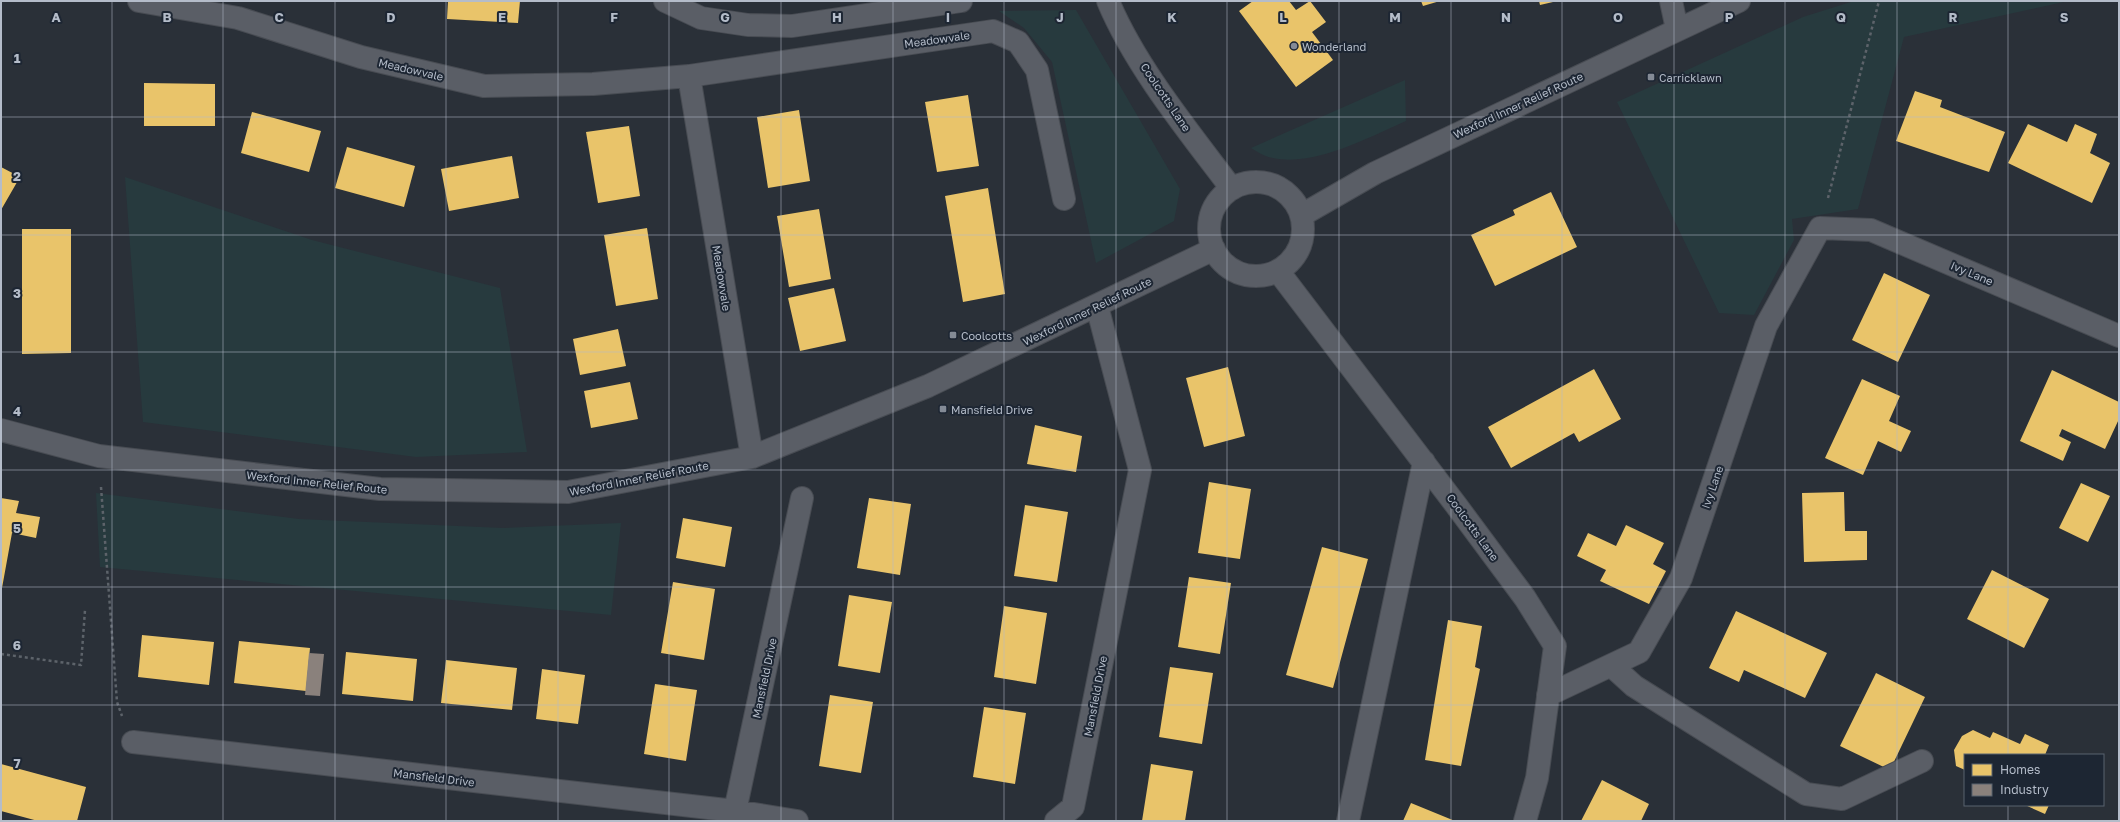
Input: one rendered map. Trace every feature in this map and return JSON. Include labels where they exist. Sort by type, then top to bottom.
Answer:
[{"type":"street","name":"Meadowvale","points":[[139,1],[238,18],[361,57],[484,86],[593,84],[688,76],[993,31],[1018,42],[1038,70],[1064,199]]},
{"type":"street","points":[[665,1],[701,18],[748,24],[792,26],[961,1]]},
{"type":"street","name":"Coolcotts Lane","points":[[1108,1],[1119,26],[1173,110],[1232,189]]},
{"type":"street","points":[[1671,1],[1677,29]]},
{"type":"street","name":"Wexford Inner Relief Route","points":[[1302,215],[1375,173],[1739,1]]},
{"type":"street","name":"Meadowvale","points":[[688,76],[752,457]]},
{"type":"street","points":[[1259,182],[1273,185],[1286,192],[1296,202],[1302,215],[1304,231],[1300,248],[1290,261],[1278,271],[1263,275],[1248,275],[1234,270],[1222,261],[1214,249],[1210,236],[1210,222],[1214,209],[1221,198],[1232,189],[1245,183],[1259,182]]},
{"type":"street","name":"Ivy Lane","points":[[1548,695],[1639,652],[1681,578],[1766,326],[1820,228],[1871,230],[2119,336]]},
{"type":"street","name":"Wexford Inner Relief Route","points":[[1,430],[99,456],[380,489],[568,492],[752,457],[928,386],[1214,249]]},
{"type":"street","name":"Coolcotts Lane","points":[[1278,271],[1424,462],[1525,598],[1555,646],[1537,778],[1524,821]]},
{"type":"street","name":"Mansfield Drive","points":[[1056,821],[1073,807],[1140,470],[1097,306]]},
{"type":"street","points":[[1348,821],[1424,462]]},
{"type":"street","name":"Mansfield Drive","points":[[735,812],[802,498]]},
{"type":"street","points":[[1612,666],[1634,686],[1806,794],[1842,799],[1922,761]]},
{"type":"street","name":"Mansfield Drive","points":[[132,742],[735,812],[797,821]]},
{"type":"path","points":[[1820,228],[1879,1]]},
{"type":"path","points":[[99,456],[117,702],[132,742]]},
{"type":"path","points":[[1,654],[81,665],[85,610]]},
{"type":"green space","points":[[1854,1],[2068,1],[1904,37],[1858,209],[1792,219],[1794,240],[1754,315],[1719,313],[1617,102],[1803,17]]},
{"type":"green space","points":[[1076,10],[1180,189],[1174,221],[1096,263],[1052,62],[1024,28],[999,11]]},
{"type":"green space","points":[[1405,80],[1406,121],[1376,135],[1324,154],[1289,160],[1273,158],[1251,148]]},
{"type":"green space","points":[[125,177],[312,240],[500,288],[527,452],[416,457],[143,422]]},
{"type":"green space","points":[[96,493],[299,519],[503,528],[621,523],[611,615],[100,567]]},
{"type":"building: Homes","points":[[448,1],[520,1],[518,23],[447,19]]},
{"type":"building: Homes","name":"Wonderland","points":[[1253,1],[1289,1],[1296,10],[1310,1],[1326,22],[1312,32],[1333,60],[1296,87],[1239,11]]},
{"type":"building: Homes","points":[[1421,1],[1440,1],[1423,6]]},
{"type":"building: Homes","points":[[1539,1],[1553,1],[1553,2],[1540,5]]},
{"type":"building: Homes","points":[[144,83],[215,84],[215,126],[144,126]]},
{"type":"building: Homes","points":[[1915,91],[1942,100],[1940,107],[2005,132],[1989,172],[1896,141]]},
{"type":"building: Homes","points":[[968,95],[979,166],[937,172],[925,102]]},
{"type":"building: Homes","points":[[799,110],[810,181],[768,188],[757,117]]},
{"type":"building: Homes","points":[[252,112],[321,131],[309,172],[241,153]]},
{"type":"building: Homes","points":[[2028,124],[2067,142],[2075,124],[2097,134],[2090,153],[2110,163],[2092,203],[2008,163]]},
{"type":"building: Homes","points":[[629,126],[640,196],[598,203],[586,132]]},
{"type":"building: Homes","points":[[347,147],[415,166],[404,207],[335,188]]},
{"type":"building: Homes","points":[[512,156],[519,198],[449,211],[441,169]]},
{"type":"building: Homes","points":[[1,167],[20,177],[1,210]]},
{"type":"building: Homes","points":[[988,188],[1005,294],[963,302],[945,196]]},
{"type":"building: Homes","points":[[1551,192],[1577,247],[1495,286],[1471,235],[1515,215],[1513,210]]},
{"type":"building: Homes","points":[[819,209],[831,279],[789,287],[777,216]]},
{"type":"building: Homes","points":[[647,228],[658,299],[616,306],[604,235]]},
{"type":"building: Homes","points":[[22,229],[71,229],[71,353],[22,354]]},
{"type":"building: Homes","points":[[1884,273],[1930,295],[1898,362],[1852,340]]},
{"type":"building: Homes","points":[[834,288],[846,341],[800,351],[788,298]]},
{"type":"building: Homes","points":[[618,329],[626,366],[580,375],[573,339]]},
{"type":"building: Homes","points":[[1228,367],[1245,436],[1204,447],[1186,378]]},
{"type":"building: Homes","points":[[1594,369],[1621,419],[1579,442],[1574,433],[1511,468],[1488,427]]},
{"type":"building: Homes","points":[[2052,370],[2119,402],[2119,419],[2105,449],[2062,429],[2059,436],[2071,442],[2063,461],[2020,441]]},
{"type":"building: Homes","points":[[1862,379],[1900,396],[1889,421],[1911,431],[1901,452],[1878,441],[1863,475],[1825,458]]},
{"type":"building: Homes","points":[[630,382],[638,419],[591,428],[584,391]]},
{"type":"building: Homes","points":[[1035,425],[1082,436],[1076,472],[1027,464]]},
{"type":"building: Homes","points":[[1209,482],[1251,489],[1240,559],[1198,553]]},
{"type":"building: Homes","points":[[2081,483],[2110,496],[2088,542],[2059,528]]},
{"type":"building: Homes","points":[[1844,492],[1845,531],[1867,531],[1867,560],[1804,562],[1802,493]]},
{"type":"building: Homes","points":[[1,498],[19,501],[16,513],[40,517],[36,538],[12,533],[2,588]]},
{"type":"building: Homes","points":[[869,498],[911,504],[900,575],[857,568]]},
{"type":"building: Homes","points":[[1025,505],[1068,512],[1057,582],[1014,576]]},
{"type":"building: Homes","points":[[683,518],[732,527],[725,567],[676,558]]},
{"type":"building: Homes","points":[[1626,525],[1664,543],[1653,564],[1666,571],[1649,604],[1600,581],[1606,570],[1577,556],[1588,533],[1616,546]]},
{"type":"building: Homes","points":[[1322,547],[1368,559],[1333,688],[1286,675]]},
{"type":"building: Homes","points":[[1992,570],[2049,599],[2024,648],[1967,619]]},
{"type":"building: Homes","points":[[1189,577],[1231,583],[1220,654],[1178,647]]},
{"type":"building: Homes","points":[[673,582],[715,589],[704,660],[661,653]]},
{"type":"building: Homes","points":[[849,595],[892,602],[880,673],[838,666]]},
{"type":"building: Homes","points":[[1004,606],[1047,613],[1036,684],[994,677]]},
{"type":"building: Homes","points":[[1736,611],[1827,653],[1805,698],[1744,670],[1739,682],[1709,668]]},
{"type":"building: Homes","points":[[1448,620],[1482,626],[1475,667],[1480,669],[1461,766],[1425,760]]},
{"type":"building: Homes","points":[[142,635],[214,642],[209,685],[138,677]]},
{"type":"building: Homes","points":[[239,641],[310,648],[306,691],[234,683]]},
{"type":"building: Homes","points":[[346,652],[417,659],[413,701],[342,694]]},
{"type":"building: Homes","points":[[446,660],[517,668],[512,710],[441,703]]},
{"type":"building: Homes","points":[[1170,667],[1213,673],[1202,744],[1159,737]]},
{"type":"building: Homes","points":[[542,669],[585,675],[578,724],[536,719]]},
{"type":"building: Homes","points":[[1876,673],[1925,697],[1890,770],[1840,746]]},
{"type":"building: Homes","points":[[655,684],[697,690],[686,761],[644,754]]},
{"type":"building: Homes","points":[[830,695],[873,702],[861,773],[819,766]]},
{"type":"building: Homes","points":[[984,707],[1026,713],[1015,784],[973,777]]},
{"type":"building: Homes","points":[[1973,730],[1990,738],[1993,732],[2020,744],[2025,734],[2049,745],[2045,754],[1964,754],[1964,770],[1956,766],[1954,750],[1962,736]]},
{"type":"building: Homes","points":[[1,764],[86,787],[77,821],[38,821],[1,811]]},
{"type":"building: Homes","points":[[1151,764],[1193,771],[1185,821],[1142,821]]},
{"type":"building: Homes","points":[[1602,780],[1649,804],[1641,821],[1581,821]]},
{"type":"building: Homes","points":[[1411,803],[1455,821],[1403,821]]},
{"type":"building: Homes","points":[[2027,806],[2049,806],[2045,814]]},
{"type":"building: Industry","points":[[309,653],[324,654],[320,696],[305,695]]},
{"type":"place","name":"Wonderland","points":[[1294,46]]},
{"type":"place","name":"Carricklawn","points":[[1651,77]]},
{"type":"place","name":"Coolcotts","points":[[953,335]]},
{"type":"place","name":"Mansfield Drive","points":[[943,409]]}]
